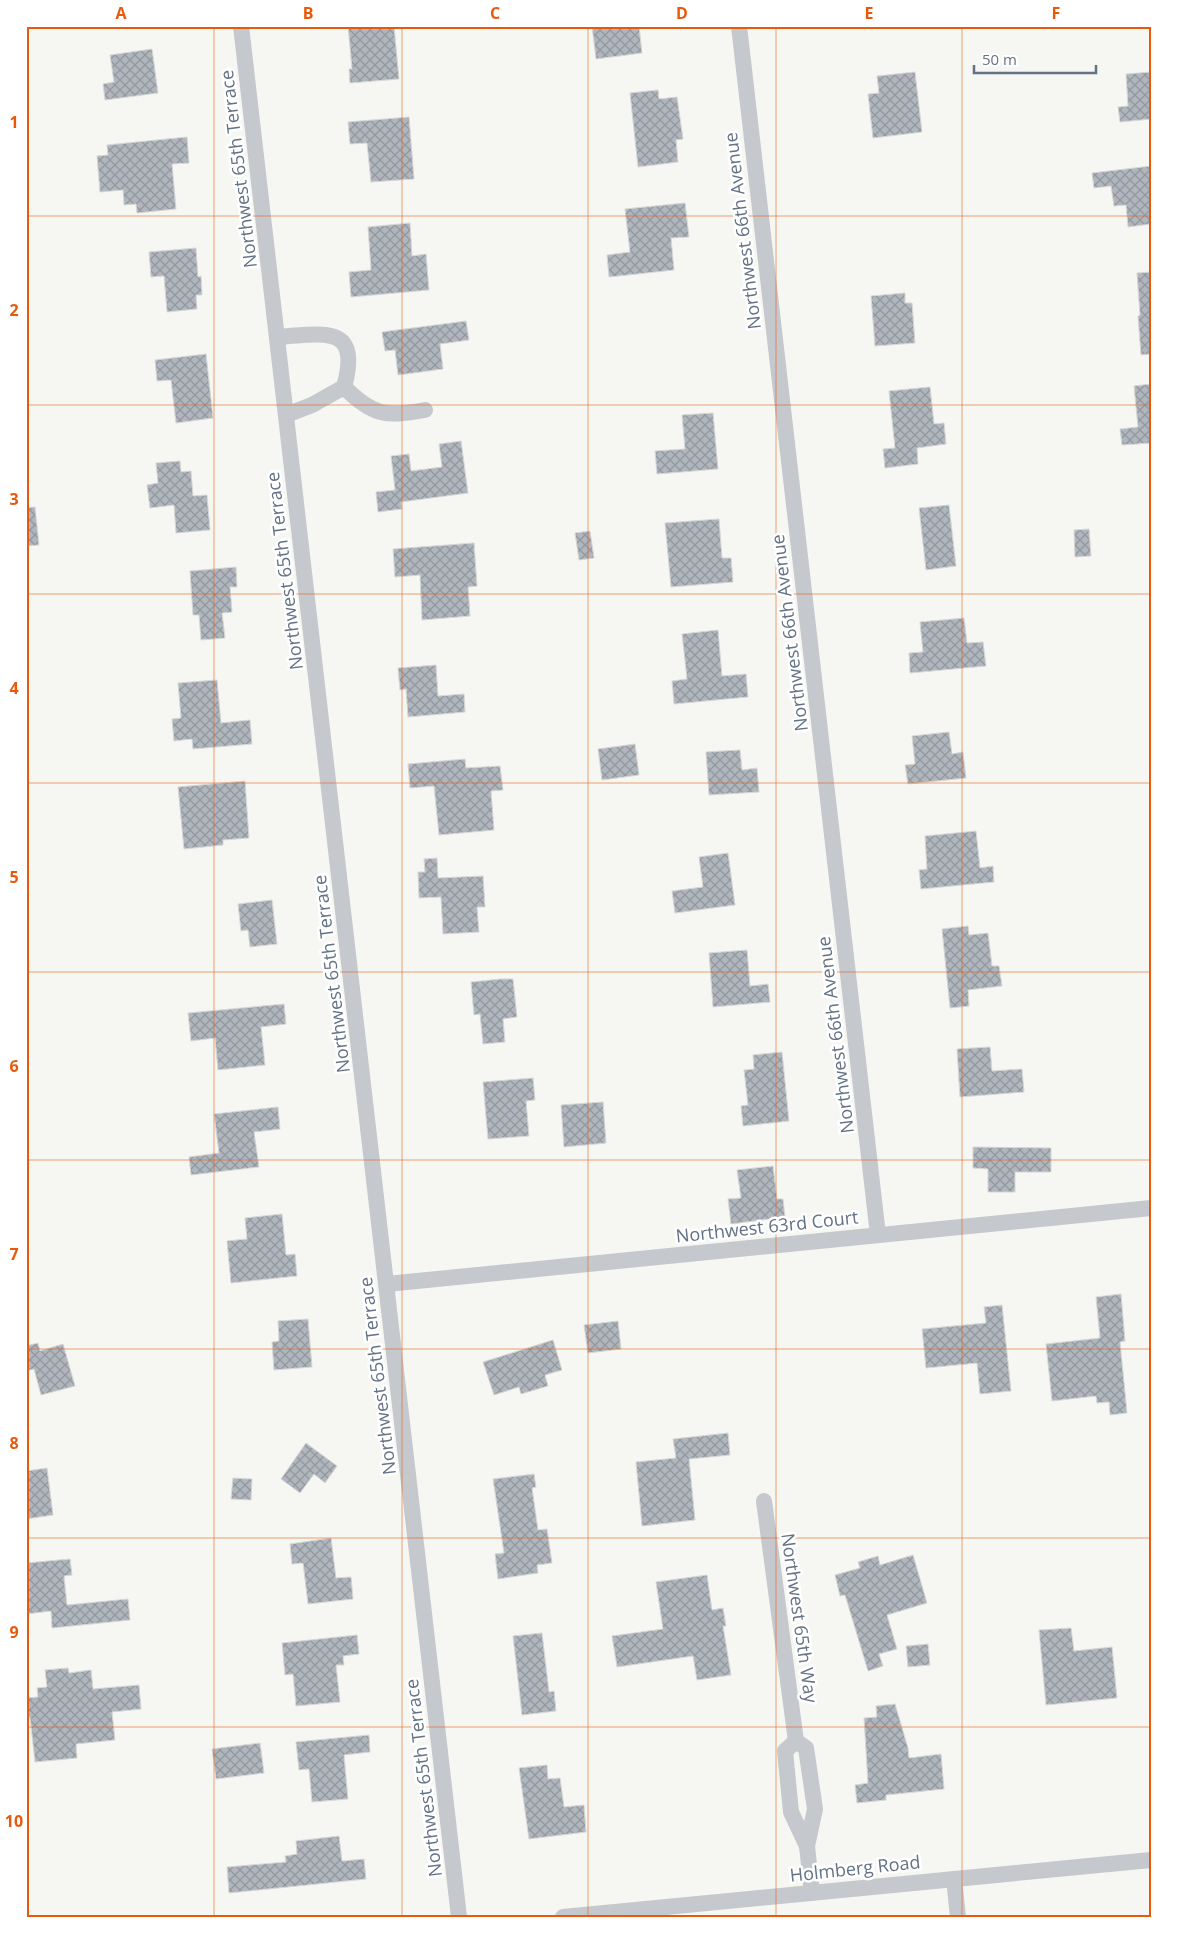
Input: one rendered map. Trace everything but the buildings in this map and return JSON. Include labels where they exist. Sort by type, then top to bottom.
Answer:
[{"type":"street","name":"Northwest 65th Terrace","points":[[241,26],[459,1917]]},
{"type":"street","name":"Northwest 66th Avenue","points":[[739,26],[878,1235]]},
{"type":"street","points":[[277,337],[337,336],[345,343],[349,356],[348,374],[344,387],[312,405],[286,415]]},
{"type":"street","points":[[344,387],[360,402],[371,409],[387,414],[398,415],[424,410]]},
{"type":"street","name":"Northwest 63rd Court","points":[[387,1284],[1151,1208]]},
{"type":"street","name":"Northwest 65th Way","points":[[764,1501],[796,1741],[806,1748],[813,1791],[815,1809],[807,1846],[812,1893]]},
{"type":"street","name":"Northwest 65th Way","points":[[796,1741],[785,1751],[791,1812],[807,1846]]},
{"type":"street","points":[[790,1794],[813,1791]]},
{"type":"street","name":"Holmberg Road","points":[[563,1917],[1151,1860]]},
{"type":"street","points":[[954,1879],[958,1917]]}]
